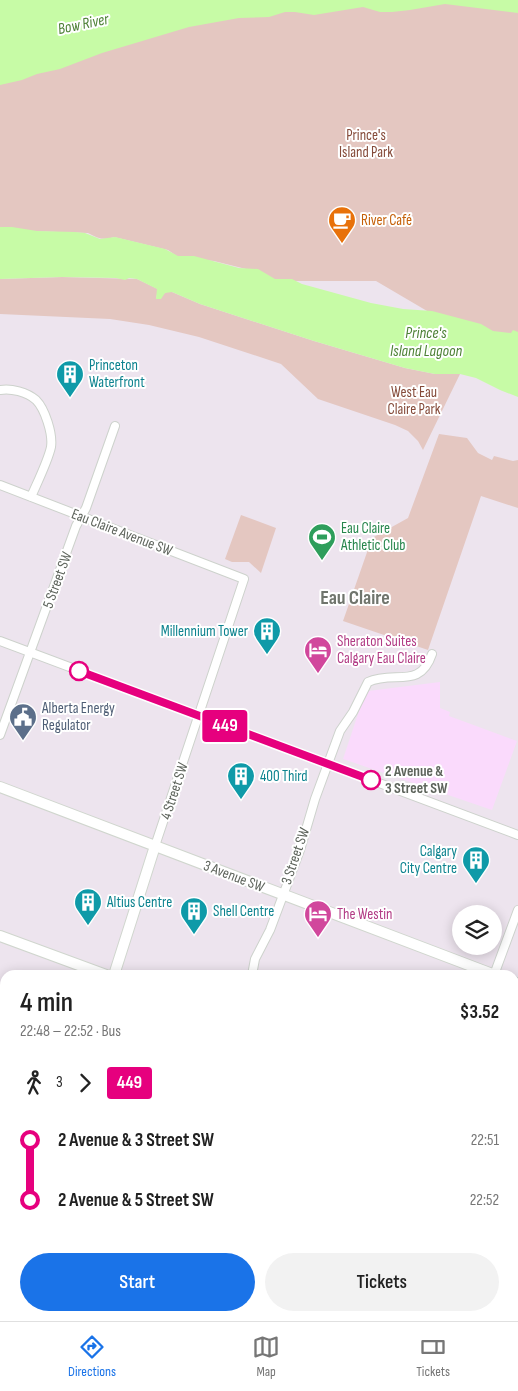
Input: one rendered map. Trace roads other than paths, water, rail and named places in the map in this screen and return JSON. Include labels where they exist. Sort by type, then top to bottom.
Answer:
[{"type":"street","points":[[0,390],[8,389],[36,400],[51,432],[50,447],[31,497]]},
{"type":"street","name":"5 Street SW","points":[[0,735],[76,526],[115,426]]},
{"type":"street","name":"Eau Claire Avenue SW","points":[[0,486],[244,579]]},
{"type":"street","name":"4 Street SW","points":[[116,970],[244,579]]},
{"type":"street","points":[[0,641],[518,835]]},
{"type":"street","name":"3 Street SW","points":[[253,970],[255,959],[270,930],[300,850],[308,817],[342,726],[353,712],[368,682],[378,679],[407,678],[416,675],[427,668],[432,654]]},
{"type":"street","name":"3 Avenue SW","points":[[0,787],[481,970]]},
{"type":"street","points":[[496,970],[518,910]]},
{"type":"street","points":[[0,936],[92,970]]},
{"type":"water","name":"Bow River","points":[[0,0],[518,0],[518,13],[445,4],[392,12],[380,12],[363,7],[314,15],[285,12],[269,17],[239,18],[189,27],[102,53],[60,69],[0,85]]},
{"type":"water","name":"Prince's Island Lagoon","points":[[0,227],[85,233],[100,239],[115,237],[165,249],[178,256],[194,256],[239,268],[258,269],[275,279],[292,279],[302,284],[371,303],[403,309],[432,311],[481,324],[493,331],[511,333],[513,330],[518,332],[518,397],[476,378],[460,374],[435,374],[405,368],[200,304],[172,292],[165,293],[161,299],[156,299],[157,289],[137,279],[62,277],[0,279]]},
{"type":"place","name":"River Café","points":[[342,244]]},
{"type":"place","name":"Princeton Waterfront","points":[[70,398]]},
{"type":"place","name":"Eau Claire Athletic Club","points":[[322,561]]},
{"type":"place","name":"Millennium Tower","points":[[267,655]]},
{"type":"place","name":"Sheraton Suites Calgary Eau Claire","points":[[318,674]]},
{"type":"place","name":"Alberta Energy Regulator","points":[[23,741]]},
{"type":"place","name":"2 Avenue & 3 Street SW","points":[[371,780]]},
{"type":"place","name":"400 Third","points":[[241,800]]},
{"type":"place","name":"Calgary City Centre","points":[[476,884]]},
{"type":"place","name":"Altius Centre","points":[[88,926]]},
{"type":"place","name":"Shell Centre","points":[[194,935]]},
{"type":"place","name":"The Westin","points":[[318,938]]},
{"type":"district","name":"Eau Claire","points":[[355,597]]},
{"type":"park label","name":"Prince's Island Park","points":[[366,144]]},
{"type":"park label","name":"West Eau Claire Park","points":[[414,400]]}]
